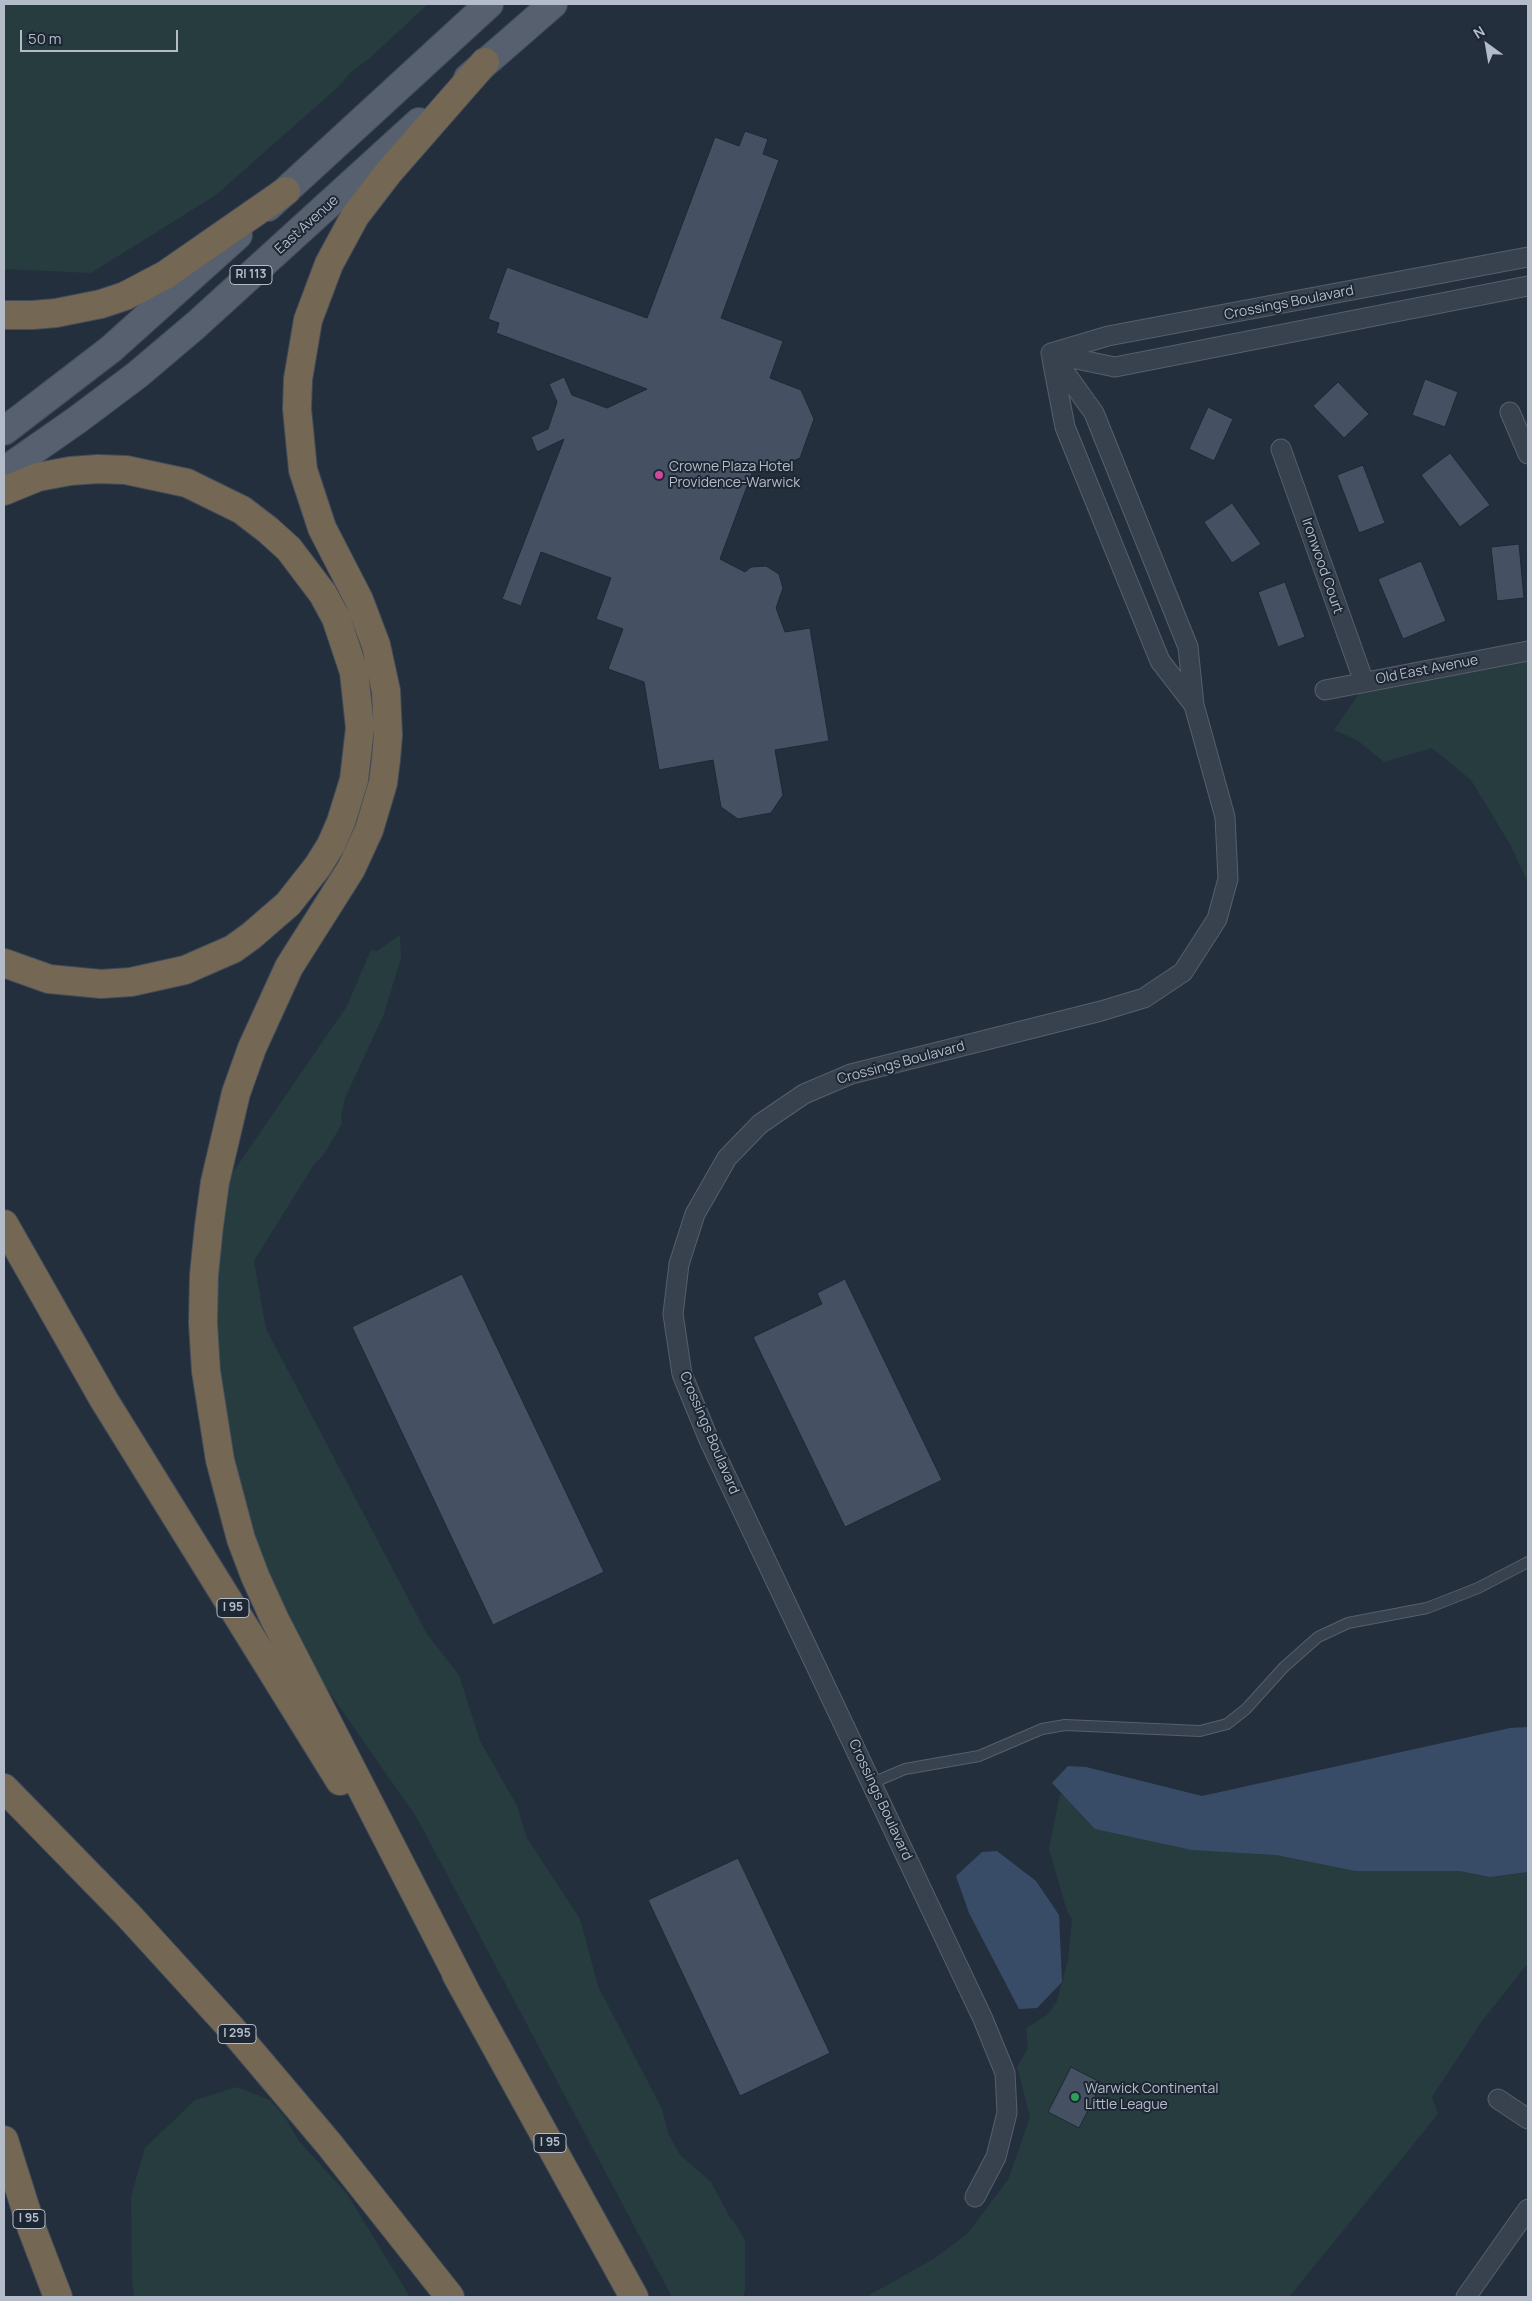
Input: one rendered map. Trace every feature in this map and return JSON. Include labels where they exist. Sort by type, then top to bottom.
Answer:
[{"type":"highway","points":[[465,1990],[275,1620],[255,1576],[241,1539],[220,1460],[211,1416],[203,1323],[204,1275],[215,1182],[236,1093],[256,1040],[288,967],[351,868],[366,836],[377,808],[386,759],[388,735],[386,691],[376,645],[359,600],[322,528],[303,470],[298,438],[297,401],[302,350],[308,320],[329,264],[355,216],[388,172],[485,62]]},
{"type":"highway","points":[[4,315],[56,313],[101,304],[125,296],[165,275],[286,191]]},
{"type":"highway","points":[[4,491],[38,477],[70,470],[126,470],[187,484],[242,510],[289,549],[323,594],[346,644],[354,672],[360,728],[354,780],[342,822],[331,845],[318,866],[288,904],[239,944],[210,961],[185,970],[131,982],[101,984],[66,981],[40,976],[4,963]]},
{"type":"highway","name":"I 95","points":[[4,1224],[104,1400],[382,1850],[465,1990],[634,2297]]},
{"type":"highway","name":"I 295","points":[[4,1788],[128,1915],[231,2028],[341,2159],[450,2297]]},
{"type":"highway","name":"I 95","points":[[4,2140],[32,2229],[58,2297]]},
{"type":"main road","name":"RI 113","points":[[4,431],[112,349],[489,4]]},
{"type":"main road","name":"East Avenue","points":[[4,472],[92,409],[196,325],[485,62],[553,4]]},
{"type":"street","name":"Crossings Boulavard","points":[[1051,353],[1108,336],[1528,257]]},
{"type":"street","name":"Crossings Boulavard","points":[[1051,353],[1115,368],[1528,286]]},
{"type":"street","name":"Crossings Boulavard","points":[[975,2197],[996,2157],[1007,2114],[1005,2073],[984,2019],[709,1440],[682,1374],[673,1314],[679,1264],[695,1214],[727,1158],[760,1124],[804,1094],[851,1074],[1101,1011],[1144,998],[1183,972],[1217,919],[1228,879],[1225,817],[1194,705],[1188,647],[1094,413],[1051,353]]},
{"type":"street","name":"Crossings Boulavard","points":[[1051,353],[1065,427],[1149,634],[1160,661],[1194,705]]},
{"type":"street","points":[[1510,412],[1528,454]]},
{"type":"street","name":"Ironwood Court","points":[[1281,449],[1364,682]]},
{"type":"street","name":"Old East Avenue","points":[[1325,690],[1528,651]]},
{"type":"street","points":[[1498,2100],[1528,2119]]},
{"type":"street","points":[[1466,2297],[1528,2209]]},
{"type":"lane","points":[[872,1783],[905,1769],[979,1756],[1042,1729],[1065,1726],[1200,1731],[1227,1724],[1246,1709],[1284,1667],[1318,1637],[1348,1623],[1428,1608],[1478,1588],[1528,1562]]},
{"type":"green space","points":[[4,4],[428,4],[216,195],[91,273],[4,269]]},
{"type":"green space","points":[[1528,649],[1528,883],[1511,846],[1471,780],[1432,748],[1384,762],[1357,740],[1334,730],[1369,679]]},
{"type":"green space","points":[[400,935],[401,958],[384,1014],[345,1098],[341,1116],[342,1124],[324,1154],[313,1166],[254,1261],[266,1329],[427,1634],[459,1675],[480,1741],[517,1806],[527,1838],[580,1919],[598,1986],[662,2109],[668,2133],[680,2155],[711,2182],[732,2221],[745,2240],[745,2290],[743,2297],[672,2297],[417,1818],[295,1643],[293,1647],[223,1450],[209,1332],[218,1194],[347,1006],[370,952],[372,950],[377,951]]},
{"type":"green space","points":[[1060,1794],[1276,1855],[1355,1871],[1459,1871],[1490,1877],[1528,1872],[1528,1963],[1482,2021],[1432,2097],[1438,2114],[1289,2297],[866,2297],[935,2258],[967,2234],[1008,2180],[1030,2117],[1017,2067],[1028,2048],[1026,2028],[1047,2015],[1057,2001],[1068,1960],[1072,1919],[1067,1911],[1049,1849]]},
{"type":"green space","points":[[237,2087],[270,2100],[285,2117],[299,2141],[347,2194],[410,2297],[134,2297],[132,2283],[131,2196],[145,2148],[195,2100]]},
{"type":"water","points":[[1528,1727],[1528,1872],[1490,1877],[1459,1871],[1355,1871],[1276,1855],[1192,1850],[1095,1829],[1052,1783],[1068,1766],[1086,1767],[1202,1796],[1510,1728]]},
{"type":"water","points":[[997,1851],[1036,1881],[1059,1915],[1062,1982],[1037,2008],[1019,2009],[969,1913],[956,1876],[982,1852]]},
{"type":"building","name":"Crowne Plaza Hotel Providence-Warwick","points":[[745,131],[768,139],[763,154],[779,160],[721,318],[783,341],[770,378],[801,390],[814,419],[800,458],[770,471],[755,465],[720,559],[745,572],[751,567],[766,566],[779,574],[783,588],[776,608],[785,632],[810,628],[829,741],[775,750],[783,795],[771,813],[738,819],[721,807],[713,760],[659,770],[644,682],[608,669],[623,629],[596,619],[611,578],[541,552],[521,606],[502,599],[564,439],[537,452],[531,437],[548,429],[557,402],[549,384],[564,377],[572,395],[607,408],[647,389],[496,333],[499,323],[488,319],[507,267],[647,318],[715,137],[739,146]]},
{"type":"building","points":[[1425,379],[1458,392],[1445,427],[1412,415]]},
{"type":"building","points":[[1338,382],[1369,414],[1344,438],[1313,406]]},
{"type":"building","points":[[1208,407],[1233,419],[1214,461],[1189,449]]},
{"type":"building","points":[[1450,453],[1490,505],[1460,527],[1421,475]]},
{"type":"building","points":[[1363,465],[1385,523],[1359,533],[1337,475]]},
{"type":"building","points":[[1232,503],[1261,544],[1232,563],[1204,522]]},
{"type":"building","points":[[1519,544],[1524,598],[1497,601],[1491,547]]},
{"type":"building","points":[[1421,561],[1446,621],[1403,639],[1378,579]]},
{"type":"building","points":[[1285,582],[1305,637],[1278,647],[1258,592]]},
{"type":"building","points":[[462,1274],[604,1572],[493,1625],[352,1327]]},
{"type":"building","points":[[845,1279],[942,1480],[845,1527],[753,1337],[822,1304],[817,1293]]},
{"type":"building","points":[[738,1858],[830,2053],[740,2096],[648,1900]]},
{"type":"building","name":"Warwick Continental Little League","points":[[1071,2067],[1102,2083],[1079,2128],[1048,2112]]},
{"type":"place","name":"Crowne Plaza Hotel Providence-Warwick","points":[[659,475]]},
{"type":"place","name":"Warwick Continental Little League","points":[[1075,2097]]}]
